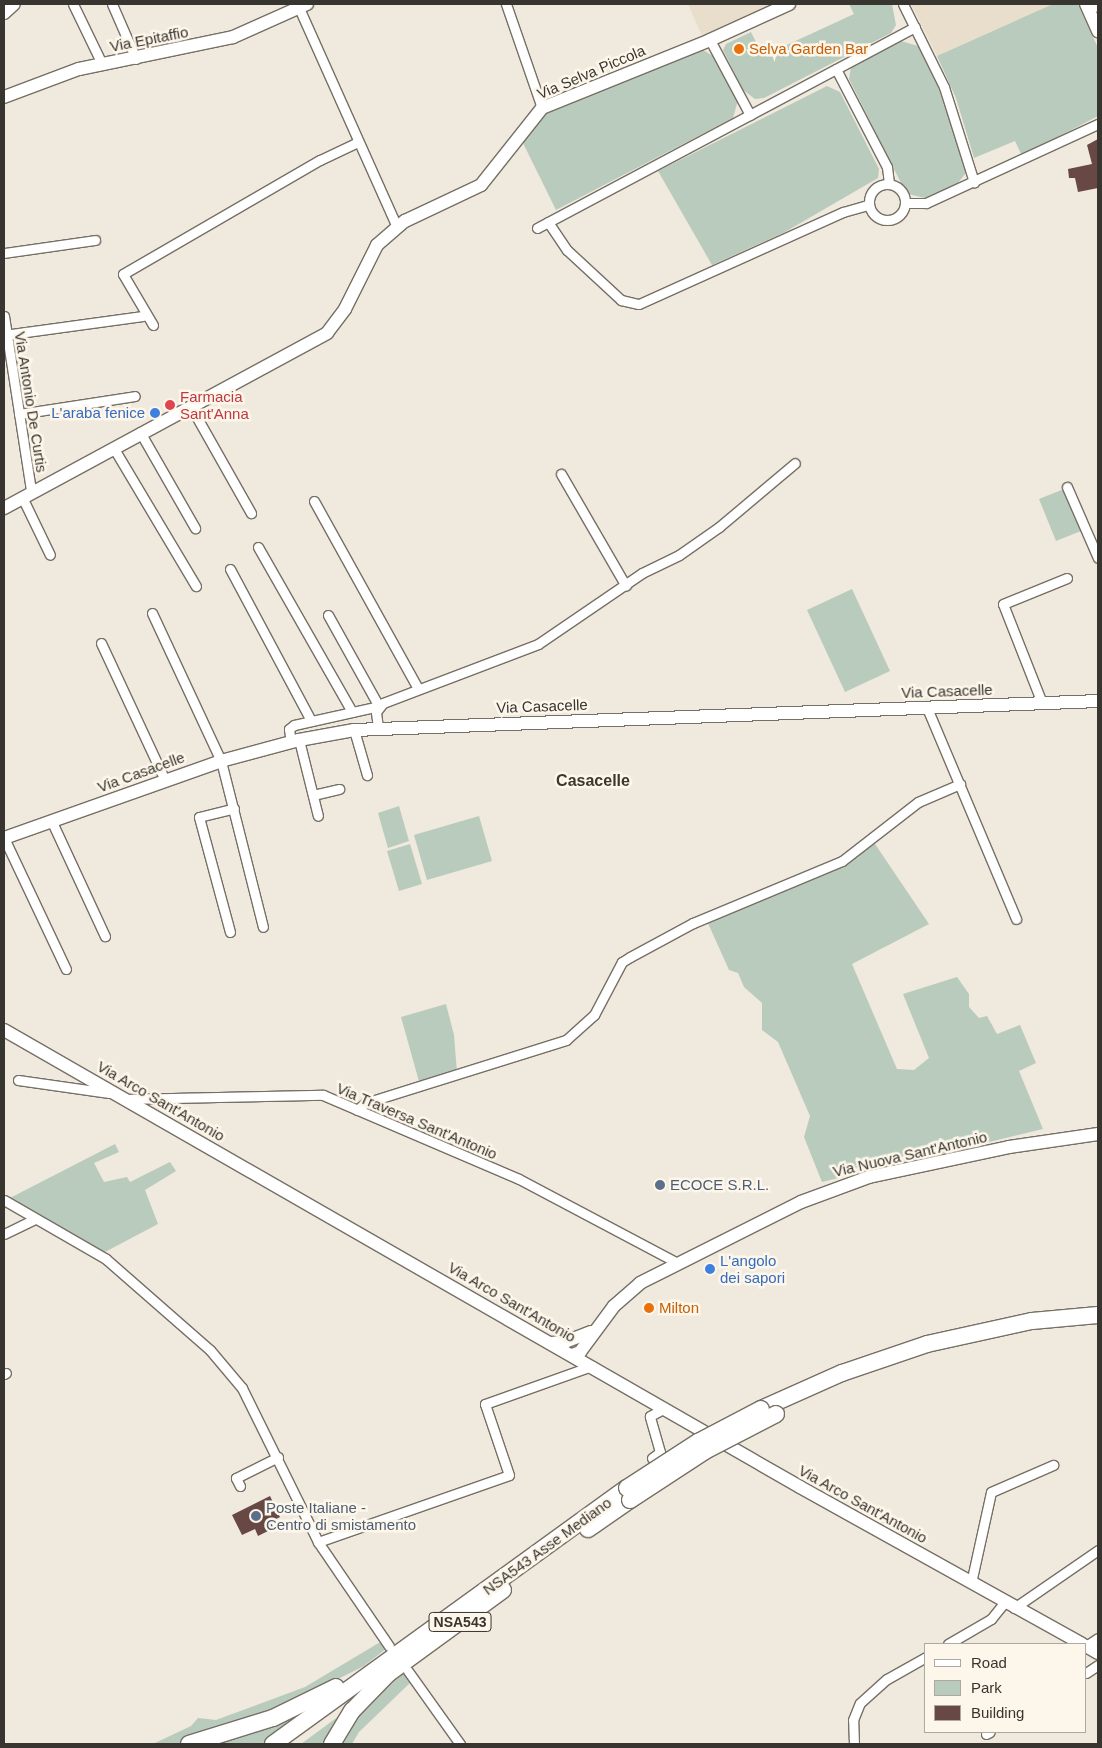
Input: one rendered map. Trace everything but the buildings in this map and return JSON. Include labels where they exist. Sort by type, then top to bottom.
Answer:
[{"type":"highway","points":[[893,1360],[978,1332],[1098,1316]]},
{"type":"highway","points":[[893,1360],[1008,1336],[1098,1325]]},
{"type":"highway","name":"NSA543 Asse Mediano","points":[[273,1744],[383,1670],[629,1494],[698,1442],[849,1375],[893,1360]]},
{"type":"highway","name":"NSA543 Asse Mediano","points":[[290,1744],[383,1670]]},
{"type":"highway","name":"NSA543","points":[[189,1744],[273,1718],[383,1670]]},
{"type":"highway","name":"NSA543","points":[[332,1744],[352,1711],[383,1670]]},
{"type":"street","points":[[4,14],[14,4]]},
{"type":"street","points":[[73,4],[102,64]]},
{"type":"street","points":[[112,4],[136,58]]},
{"type":"street","points":[[506,4],[542,108]]},
{"type":"street","name":"Via Selva Piccola","points":[[4,508],[140,432],[191,407],[327,333],[345,309],[371,253],[397,227],[482,185],[542,108],[710,40],[789,4]]},
{"type":"street","points":[[903,4],[944,87],[974,182]]},
{"type":"street","points":[[1086,4],[1098,31]]},
{"type":"street","name":"Via Epitaffio","points":[[4,97],[79,69],[234,37],[295,7],[397,227]]},
{"type":"street","points":[[536,228],[915,27]]},
{"type":"street","points":[[710,40],[750,115]]},
{"type":"street","points":[[836,69],[887,167],[889,184]]},
{"type":"street","points":[[905,203],[926,203],[1098,124]]},
{"type":"street","points":[[153,325],[123,274],[320,160],[358,142]]},
{"type":"street","points":[[889,184],[902,190],[905,203],[899,216],[888,220],[874,215],[868,205],[874,188],[889,184]]},
{"type":"street","points":[[548,222],[567,250],[621,300],[639,304],[842,212],[868,205]]},
{"type":"street","points":[[4,253],[94,240]]},
{"type":"street","name":"Via Antonio De Curtis","points":[[4,316],[5,334],[19,414],[27,494],[50,555]]},
{"type":"street","points":[[5,334],[143,316]]},
{"type":"street","points":[[19,414],[135,396]]},
{"type":"street","points":[[191,407],[252,513]]},
{"type":"street","points":[[140,432],[195,528]]},
{"type":"street","points":[[113,447],[196,586]]},
{"type":"street","points":[[318,816],[295,741],[289,728],[310,721],[379,705],[538,644],[719,527],[795,462]]},
{"type":"street","points":[[561,474],[626,586]]},
{"type":"street","points":[[1067,487],[1098,558]]},
{"type":"street","points":[[314,500],[418,689]]},
{"type":"street","points":[[258,547],[352,712]]},
{"type":"street","points":[[230,569],[310,721]]},
{"type":"street","points":[[1042,703],[1003,604],[1067,578]]},
{"type":"street","points":[[152,613],[222,761],[263,927]]},
{"type":"street","points":[[328,615],[379,705],[378,727]]},
{"type":"street","points":[[102,643],[165,780]]},
{"type":"street","name":"Via Casacelle","points":[[4,838],[222,761],[295,741],[354,730],[378,727],[1098,701]]},
{"type":"street","points":[[927,708],[1016,919]]},
{"type":"street","points":[[354,730],[368,775]]},
{"type":"street","points":[[357,1110],[365,1103],[566,1040],[594,1015],[622,962],[630,956],[693,923],[842,861],[918,802],[960,784]]},
{"type":"street","points":[[312,795],[339,789]]},
{"type":"street","points":[[230,932],[200,818],[234,808]]},
{"type":"street","points":[[52,822],[105,936]]},
{"type":"street","points":[[4,838],[66,969]]},
{"type":"street","name":"Via Arco Sant'Antonio","points":[[4,1030],[971,1583],[1081,1643]]},
{"type":"street","name":"Via Traversa Sant'Antonio","points":[[18,1080],[120,1096],[323,1095],[519,1179],[676,1262]]},
{"type":"street","name":"Via Nuova Sant'Antonio","points":[[572,1355],[580,1352],[591,1332],[626,1294],[676,1262],[801,1202],[868,1177],[1009,1147],[1098,1134]]},
{"type":"street","points":[[4,1200],[106,1259],[210,1350],[242,1388],[278,1457],[318,1542],[389,1646]]},
{"type":"street","points":[[4,1234],[35,1219]]},
{"type":"street","points":[[318,1542],[509,1475],[485,1404],[595,1368],[590,1354],[591,1332],[565,1342],[550,1343]]},
{"type":"street","points":[[652,1458],[660,1452],[650,1416],[665,1408]]},
{"type":"street","points":[[240,1486],[236,1478],[278,1457]]},
{"type":"street","points":[[971,1583],[991,1492],[1053,1465]]},
{"type":"street","points":[[950,1643],[991,1619],[1098,1550]]},
{"type":"street","name":"Via Arco Sant'Antonio","points":[[1087,1646],[1098,1653]]},
{"type":"street","points":[[854,1744],[853,1720],[860,1704],[887,1680],[924,1658]]},
{"type":"street","points":[[1087,1672],[1098,1665]]},
{"type":"street","points":[[408,1671],[460,1744]]},
{"type":"shaded area","points":[[688,4],[773,4],[702,36]]},
{"type":"shaded area","points":[[911,4],[1053,4],[937,56]]},
{"type":"green space","points":[[849,4],[892,4],[896,25],[891,33],[764,98],[755,99],[743,90],[723,50],[726,44],[751,32],[763,56],[854,14]]},
{"type":"green space","points":[[1053,4],[1078,4],[1098,48],[1098,116],[1022,156],[1015,141],[974,158],[956,98],[937,56]]},
{"type":"green space","points":[[901,41],[918,46],[939,88],[966,173],[957,184],[925,198],[908,194],[902,185],[849,79],[851,67]]},
{"type":"green space","points":[[703,50],[713,56],[738,100],[733,118],[556,210],[522,141],[546,112]]},
{"type":"green space","points":[[827,86],[840,92],[879,169],[878,178],[785,232],[712,265],[658,171]]},
{"type":"green space","points":[[1064,489],[1081,531],[1056,541],[1039,499]]},
{"type":"green space","points":[[852,589],[890,671],[845,692],[807,610]]},
{"type":"green space","points":[[399,806],[409,841],[388,848],[378,813]]},
{"type":"green space","points":[[479,816],[492,861],[427,880],[414,835]]},
{"type":"green space","points":[[873,841],[929,924],[852,964],[897,1069],[914,1070],[929,1058],[903,994],[957,977],[969,994],[969,1007],[979,1018],[987,1016],[997,1034],[1020,1025],[1036,1063],[1019,1071],[1043,1129],[822,1182],[804,1137],[810,1116],[778,1042],[762,1030],[762,1003],[744,987],[738,973],[729,970],[707,921]]},
{"type":"green space","points":[[410,844],[422,884],[399,891],[387,851]]},
{"type":"green space","points":[[446,1004],[454,1035],[457,1073],[420,1085],[401,1017]]},
{"type":"green space","points":[[115,1144],[119,1152],[94,1163],[104,1182],[127,1177],[130,1182],[170,1162],[176,1171],[145,1190],[158,1224],[103,1253],[8,1199]]},
{"type":"green space","points":[[382,1641],[387,1648],[364,1666],[256,1720],[176,1744],[153,1744],[191,1726],[198,1718],[216,1720],[305,1687]]},
{"type":"green space","points":[[404,1672],[412,1681],[359,1732],[352,1744],[338,1744],[351,1723]]},
{"type":"green space","points":[[310,1707],[262,1744],[211,1744]]},
{"type":"green space","points":[[343,1713],[327,1744],[301,1744]]},
{"type":"place","name":"Selva Garden Bar","points":[[739,49]]},
{"type":"place","name":"Farmacia Sant'Anna","points":[[170,405]]},
{"type":"place","name":"L'araba fenice","points":[[155,413]]},
{"type":"place","name":"ECOCE S.R.L.","points":[[660,1185]]},
{"type":"place","name":"L'angolo dei sapori","points":[[710,1269]]},
{"type":"place","name":"Milton","points":[[649,1308]]},
{"type":"place","name":"Poste Italiane - Centro di smistamento","points":[[256,1516]]},
{"type":"district","name":"Casacelle","points":[[593,781]]}]
